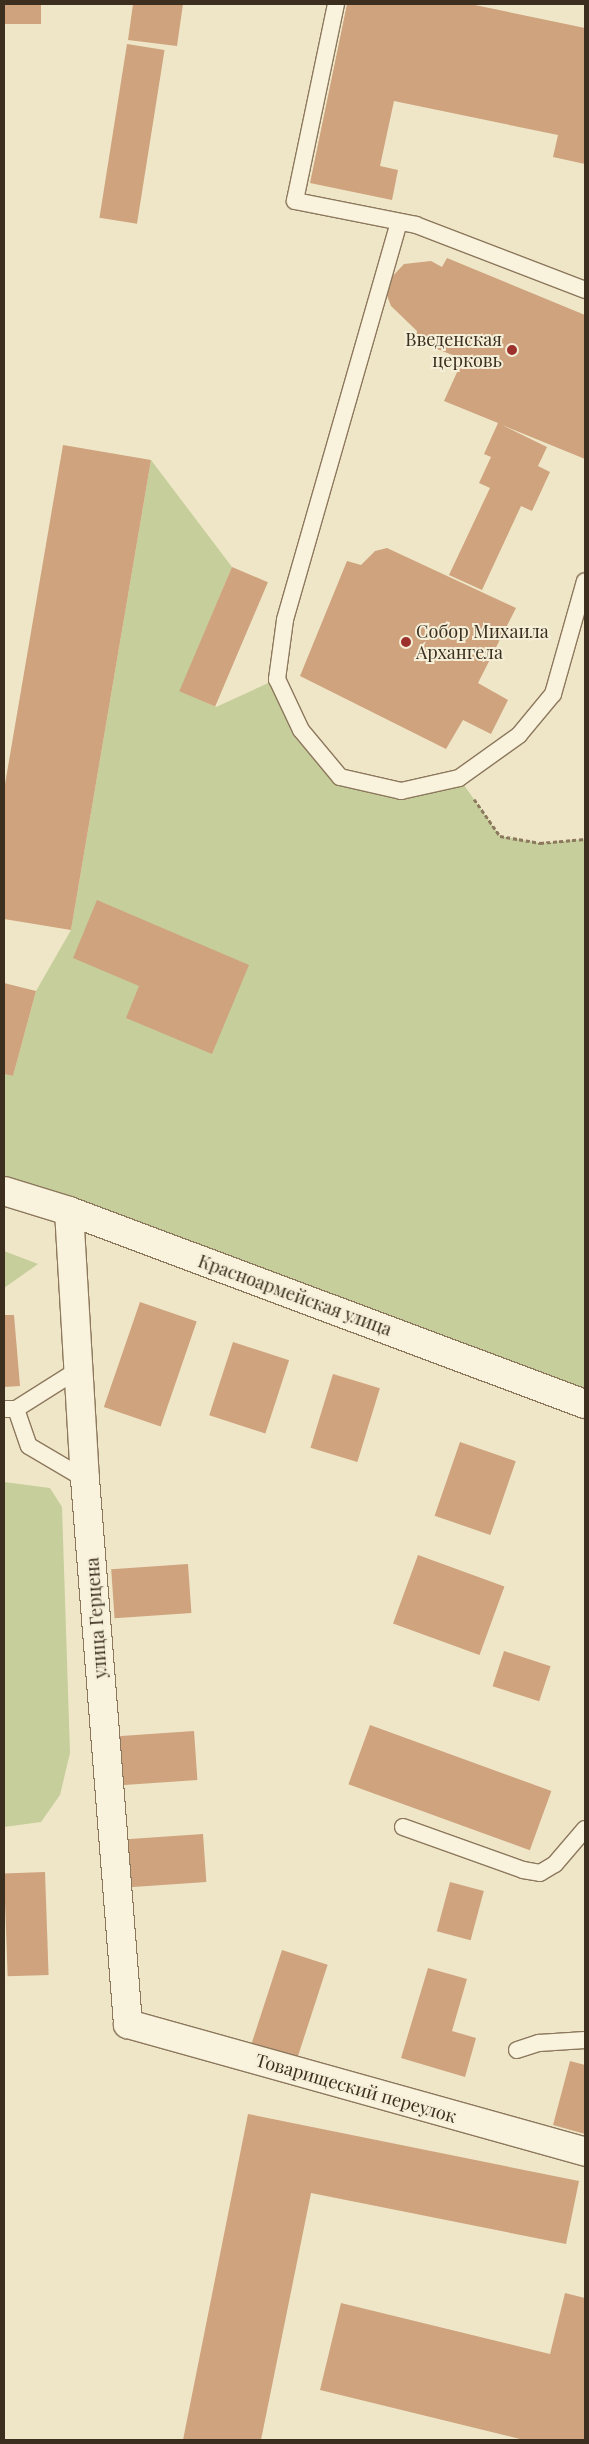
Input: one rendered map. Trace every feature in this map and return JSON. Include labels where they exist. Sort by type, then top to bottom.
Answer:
[{"type":"street","name":"Красноармейская улица","points":[[4,1191],[69,1211],[585,1404]]},
{"type":"street","name":"улица Герцена","points":[[69,1211],[85,1479],[128,2024]]},
{"type":"street","name":"Товарищеский переулок","points":[[128,2024],[585,2152]]},
{"type":"lane","points":[[336,4],[295,201],[416,225],[585,290]]},
{"type":"lane","points":[[399,222],[285,620],[277,679],[301,730],[340,777],[401,791],[459,778],[519,735],[553,694],[585,581]]},
{"type":"lane","points":[[78,1370],[10,1409],[29,1446],[85,1479]]},
{"type":"lane","points":[[403,1827],[523,1870],[540,1873],[555,1864],[585,1829]]},
{"type":"lane","points":[[518,2050],[539,2044],[585,2040]]},
{"type":"path","points":[[459,778],[500,836],[540,843],[585,839]]},
{"type":"green space","points":[[151,460],[232,567],[180,691],[216,707],[277,679],[340,777],[401,791],[459,778],[500,836],[540,843],[585,839],[585,1404],[4,1192],[4,1074],[13,1076],[36,991],[71,930]]},
{"type":"green space","points":[[4,1251],[38,1264],[4,1288]]},
{"type":"green space","points":[[4,1482],[50,1488],[62,1507],[70,1753],[60,1795],[41,1822],[4,1827]]},
{"type":"building","points":[[4,4],[41,4],[41,24],[4,24]]},
{"type":"building","points":[[133,4],[183,4],[177,46],[128,40]]},
{"type":"building","points":[[347,4],[470,4],[585,28],[585,164],[553,157],[558,135],[394,101],[380,166],[398,170],[392,200],[310,183]]},
{"type":"building","points":[[127,44],[165,50],[137,224],[99,218]]},
{"type":"building","name":"Введенская церковь","points":[[447,258],[585,315],[585,459],[502,425],[547,447],[538,466],[550,472],[532,511],[521,506],[482,590],[449,575],[490,488],[479,483],[491,457],[484,454],[498,423],[444,401],[463,359],[416,341],[417,331],[391,306],[386,293],[389,280],[404,264],[431,261],[442,267]]},
{"type":"building","points":[[63,445],[151,460],[71,930],[4,919],[4,790]]},
{"type":"building","name":"Собор Михаила Архангела","points":[[387,548],[516,608],[478,683],[508,700],[491,734],[463,720],[446,749],[300,676],[347,561],[361,565],[375,551]]},
{"type":"building","points":[[232,567],[268,582],[215,707],[179,691]]},
{"type":"building","points":[[97,900],[249,965],[212,1054],[126,1018],[139,986],[73,958]]},
{"type":"building","points":[[4,983],[36,991],[13,1076],[4,1074]]},
{"type":"building","points":[[140,1302],[197,1322],[161,1426],[104,1407]]},
{"type":"building","points":[[4,1315],[14,1315],[20,1386],[4,1387]]},
{"type":"building","points":[[233,1342],[289,1360],[265,1433],[209,1415]]},
{"type":"building","points":[[333,1374],[380,1388],[357,1462],[310,1448]]},
{"type":"building","points":[[460,1442],[516,1461],[490,1535],[435,1516]]},
{"type":"building","points":[[418,1555],[504,1586],[479,1655],[393,1624]]},
{"type":"building","points":[[188,1564],[191,1613],[115,1618],[111,1569]]},
{"type":"building","points":[[504,1651],[551,1666],[539,1701],[493,1686]]},
{"type":"building","points":[[370,1725],[551,1791],[530,1850],[348,1784]]},
{"type":"building","points":[[194,1731],[197,1780],[121,1785],[117,1736]]},
{"type":"building","points":[[203,1834],[206,1882],[130,1887],[126,1839]]},
{"type":"building","points":[[45,1872],[49,1975],[8,1976],[4,1873]]},
{"type":"building","points":[[450,1882],[484,1891],[471,1940],[437,1931]]},
{"type":"building","points":[[282,1950],[328,1965],[296,2063],[250,2048]]},
{"type":"building","points":[[428,1968],[467,1979],[452,2031],[476,2038],[465,2077],[401,2058]]},
{"type":"building","points":[[570,2061],[585,2065],[585,2134],[553,2125]]},
{"type":"building","points":[[248,2114],[579,2181],[566,2244],[311,2193],[261,2440],[183,2440]]},
{"type":"building","points":[[565,2293],[585,2298],[585,2440],[524,2440],[320,2390],[341,2303],[550,2354]]},
{"type":"place","name":"Введенская церковь","points":[[512,350]]},
{"type":"place","name":"Собор Михаила Архангела","points":[[406,642]]}]
